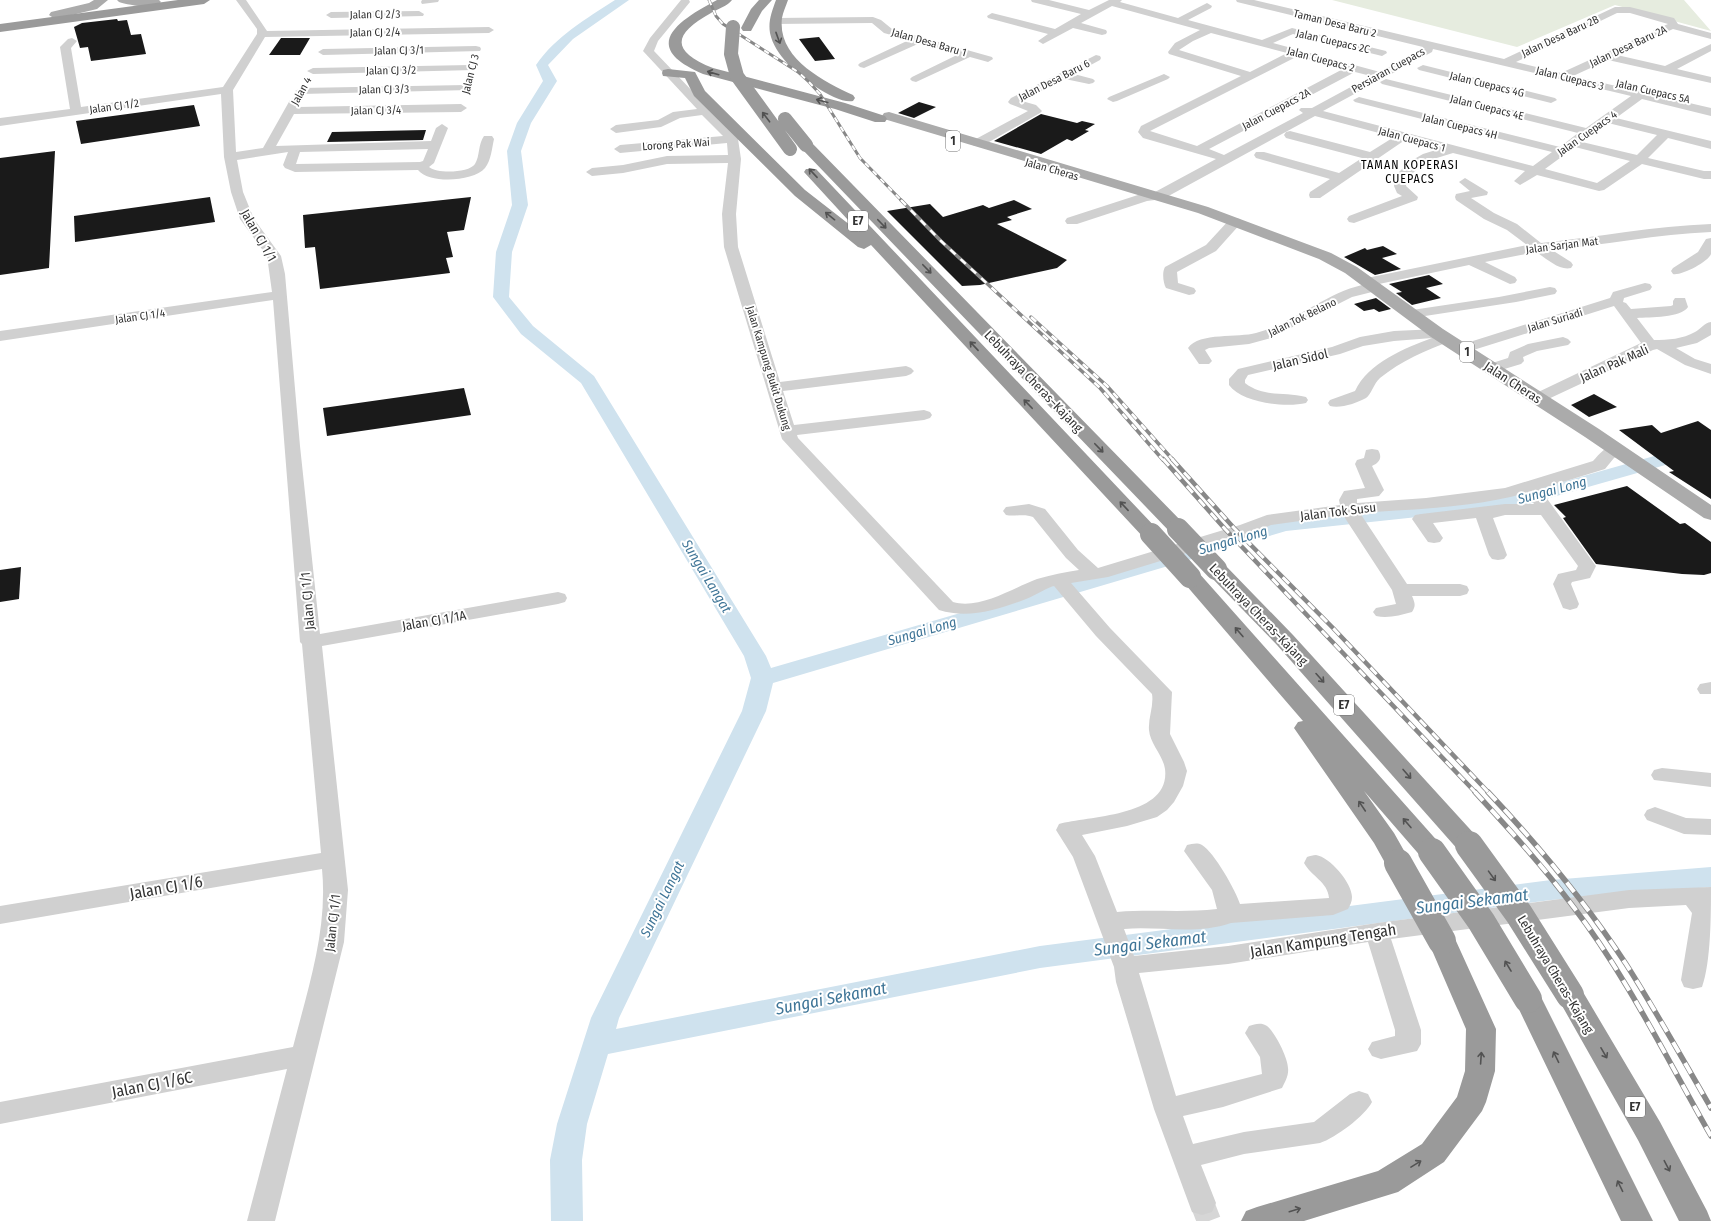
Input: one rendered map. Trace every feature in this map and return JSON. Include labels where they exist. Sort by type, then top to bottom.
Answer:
[{"type":"highway","points":[[0,22],[169,0]]},
{"type":"highway","points":[[0,28],[204,0]]},
{"type":"highway","points":[[726,0],[702,13],[675,36],[674,43],[677,52],[688,62],[708,71],[884,118]]},
{"type":"highway","points":[[747,35],[757,9],[766,0]]},
{"type":"highway","points":[[782,2],[775,21],[778,39],[786,54],[800,70],[823,86],[884,118]]},
{"type":"highway","name":"Lebuhraya Cheras–Kajang","points":[[739,15],[733,27],[730,54],[737,76],[790,149],[1151,534],[1432,852],[1481,921],[1528,999],[1637,1221]]},
{"type":"highway","name":"Lebuhraya Cheras–Kajang","points":[[749,66],[753,79],[760,89],[806,145],[1285,640],[1469,845],[1519,914],[1570,995],[1649,1131],[1696,1221]]},
{"type":"highway","points":[[767,87],[778,88],[795,85],[800,81],[800,70]]},
{"type":"highway","points":[[668,73],[690,75],[699,93],[800,193],[925,294]]},
{"type":"highway","points":[[805,96],[798,90],[800,87],[823,86]]},
{"type":"highway","points":[[1257,1221],[1387,1182],[1433,1154],[1471,1102],[1480,1071],[1481,1029],[1442,941],[1385,840],[1335,767],[1282,695],[1264,661]]},
{"type":"main road","points":[[55,15],[93,6],[102,0]]},
{"type":"main road","points":[[123,0],[155,2]]},
{"type":"main road","name":"Jalan Cheras","points":[[884,118],[978,143],[1130,187],[1208,216],[1229,220]]},
{"type":"main road","name":"Jalan Cheras","points":[[884,118],[1186,204],[1214,213],[1318,253],[1351,270],[1442,336],[1538,398],[1711,514]]},
{"type":"main road","points":[[1130,187],[1172,184],[1177,196],[1186,204]]},
{"type":"street","points":[[1036,0],[1090,13]]},
{"type":"street","name":"Taman Desa Baru 2","points":[[1241,0],[1257,2],[1428,45]]},
{"type":"street","points":[[413,31],[419,14],[427,1]]},
{"type":"street","points":[[1043,41],[1090,13],[1114,1]]},
{"type":"street","name":"Jalan Cuepacs 2","points":[[1114,1],[1209,30],[1353,68],[1378,77]]},
{"type":"street","points":[[322,32],[336,6],[354,4]]},
{"type":"street","points":[[227,90],[262,34],[262,29],[244,5]]},
{"type":"street","points":[[1179,21],[1207,6]]},
{"type":"street","points":[[702,13],[682,8],[649,44],[648,51],[732,139]]},
{"type":"street","name":"Jalan Desa Baru 2B","points":[[1505,63],[1616,10],[1630,10],[1670,20],[1673,23],[1672,26]]},
{"type":"street","points":[[1316,18],[1327,12]]},
{"type":"street","name":"Jalan CJ 2/3","points":[[331,15],[419,14]]},
{"type":"street","points":[[992,16],[1057,33]]},
{"type":"street","name":"Jalan Desa Baru 1","points":[[775,21],[873,20],[878,21],[883,28],[888,31],[988,59]]},
{"type":"street","points":[[1072,24],[1102,32]]},
{"type":"street","points":[[1672,26],[1711,36]]},
{"type":"street","name":"Jalan Desa Baru 2A","points":[[1566,74],[1672,26]]},
{"type":"street","name":"Jalan CJ 2/4","points":[[262,34],[485,30]]},
{"type":"street","name":"Jalan CJ 3","points":[[458,113],[476,49],[485,30]]},
{"type":"street","points":[[1209,30],[1187,40],[1174,49],[1173,52],[1249,75]]},
{"type":"street","name":"Jalan Cuepacs 2C","points":[[1262,44],[1292,31],[1382,53]]},
{"type":"street","name":"Jalan 4","points":[[268,150],[334,32]]},
{"type":"street","points":[[864,65],[919,40]]},
{"type":"street","points":[[72,41],[65,47],[76,111]]},
{"type":"street","name":"Jalan Cuepacs 3","points":[[1428,45],[1505,63],[1566,74],[1636,98],[1711,112]]},
{"type":"street","name":"Persiaran Cuepacs","points":[[1172,184],[1218,156],[1306,111],[1378,77],[1428,50],[1428,45]]},
{"type":"street","points":[[1666,70],[1711,47]]},
{"type":"street","name":"Jalan CJ 3/1","points":[[323,52],[476,49]]},
{"type":"street","points":[[916,79],[970,53]]},
{"type":"street","points":[[1218,156],[1147,134],[1144,132],[1145,128],[1249,75],[1296,53]]},
{"type":"street","points":[[1606,56],[1711,80]]},
{"type":"street","name":"Jalan Desa Baru 6","points":[[978,143],[1036,111],[1034,108],[1014,102],[1096,58]]},
{"type":"street","name":"Jalan CJ 3/2","points":[[313,71],[470,68]]},
{"type":"street","name":"Jalan Cuepacs 2A","points":[[1198,150],[1353,68]]},
{"type":"street","name":"Jalan Cuepacs 4G","points":[[1423,68],[1551,100]]},
{"type":"street","name":"Jalan Cuepacs 5A","points":[[1566,74],[1711,105]]},
{"type":"street","points":[[1063,75],[1089,81]]},
{"type":"street","points":[[1113,99],[1164,77]]},
{"type":"street","name":"Jalan Cuepacs 4E","points":[[1378,77],[1474,104],[1588,132]]},
{"type":"street","name":"Jalan CJ 3/3","points":[[302,91],[466,88]]},
{"type":"street","points":[[1526,117],[1568,88]]},
{"type":"street","name":"Jalan CJ 1/2","points":[[0,122],[227,90]]},
{"type":"street","name":"Jalan CJ 1/1","points":[[227,90],[230,157],[237,192],[247,219],[275,260],[310,642],[336,890],[334,928],[304,1055],[261,1221]]},
{"type":"street","points":[[1636,98],[1711,119]]},
{"type":"street","name":"Jalan Cuepacs 4","points":[[1520,181],[1636,98]]},
{"type":"street","name":"Jalan Cuepacs 4H","points":[[1359,100],[1561,151]]},
{"type":"street","points":[[1447,122],[1474,104]]},
{"type":"street","name":"Jalan CJ 3/4","points":[[290,111],[458,113]]},
{"type":"street","points":[[616,128],[661,123],[678,115],[705,111]]},
{"type":"street","name":"Persiaran Cuepacs","points":[[1072,221],[1151,195],[1306,111]]},
{"type":"street","name":"Jalan Cuepacs 1","points":[[1306,111],[1592,186],[1602,186],[1639,160]]},
{"type":"street","points":[[1606,119],[1711,145]]},
{"type":"street","points":[[295,148],[289,165],[295,168],[422,166],[428,163],[442,128]]},
{"type":"street","points":[[1639,160],[1665,134]]},
{"type":"street","points":[[1290,135],[1373,157]]},
{"type":"street","points":[[1316,195],[1403,136]]},
{"type":"street","points":[[422,166],[426,172],[432,174],[464,174],[473,172],[480,167],[488,139]]},
{"type":"street","name":"Lorong Pak Wai","points":[[620,149],[732,139]]},
{"type":"street","name":"Jalan Kampung Bukit Dukung","points":[[732,139],[735,158],[729,214],[731,247],[790,439],[946,606],[956,609],[976,608],[1020,595],[1042,584],[1060,581]]},
{"type":"street","points":[[1572,143],[1639,160],[1710,175]]},
{"type":"street","points":[[230,157],[268,150],[295,148],[435,145]]},
{"type":"street","points":[[1354,219],[1412,197],[1402,190],[1400,186],[1402,180],[1401,176],[1419,159],[1426,155],[1451,149]]},
{"type":"street","points":[[1260,155],[1341,178]]},
{"type":"street","points":[[592,172],[623,169],[667,160],[735,158]]},
{"type":"street","points":[[1465,182],[1482,192],[1461,197],[1463,199],[1489,216],[1512,227],[1566,265]]},
{"type":"street","points":[[1189,291],[1171,285],[1170,270],[1211,248],[1229,220]]},
{"type":"street","name":"Jalan Sarjan Mat","points":[[1371,285],[1538,246],[1591,242],[1675,228],[1711,228]]},
{"type":"street","points":[[1678,271],[1703,255],[1711,242]]},
{"type":"street","points":[[1471,261],[1510,280]]},
{"type":"street","name":"Jalan Tok Belano","points":[[1204,361],[1196,348],[1199,346],[1209,343],[1266,336],[1371,285]]},
{"type":"street","name":"Jalan Suriadi","points":[[1462,349],[1616,301],[1618,295],[1645,287]]},
{"type":"street","points":[[1412,314],[1462,305],[1518,299],[1550,292]]},
{"type":"street","name":"Jalan CJ 1/4","points":[[0,336],[279,295]]},
{"type":"street","points":[[1616,301],[1655,345],[1690,362],[1711,369]]},
{"type":"street","points":[[1628,314],[1674,310],[1681,307],[1680,301]]},
{"type":"street","name":"Jalan Pak Mali","points":[[1538,398],[1655,345],[1696,338],[1706,333],[1711,326]]},
{"type":"street","name":"Jalan Sidol","points":[[1300,400],[1266,399],[1244,392],[1237,385],[1237,379],[1243,372],[1303,357],[1335,351],[1360,342],[1394,336],[1442,336]]},
{"type":"street","points":[[1336,403],[1361,394],[1362,388],[1381,368],[1442,336]]},
{"type":"street","points":[[1491,368],[1516,361],[1515,355],[1533,346],[1563,342]]},
{"type":"street","points":[[774,386],[906,371]]},
{"type":"street","points":[[788,431],[924,415]]},
{"type":"street","points":[[1372,454],[1372,460],[1363,464],[1363,466],[1375,490],[1373,492],[1350,495],[1348,500],[1352,515],[1401,590],[1406,604],[1405,608],[1383,612]]},
{"type":"street","name":"Jalan Tok Susu","points":[[1060,581],[1094,574],[1246,529],[1267,520],[1352,515],[1480,498],[1531,489],[1599,465],[1608,454],[1622,454]]},
{"type":"street","points":[[1531,489],[1587,566],[1583,574],[1565,578],[1562,584],[1570,604]]},
{"type":"street","points":[[1012,511],[1029,509],[1039,513],[1072,554],[1094,574]]},
{"type":"street","points":[[1434,538],[1421,519],[1490,511],[1547,509]]},
{"type":"street","points":[[1490,511],[1484,516],[1498,555]]},
{"type":"street","points":[[1060,581],[1077,599],[1103,632],[1162,692],[1165,702],[1160,720],[1160,733],[1176,769],[1175,781],[1156,808],[1134,817],[1067,830],[1084,856],[1112,926],[1126,967],[1128,982],[1167,1109],[1202,1203]]},
{"type":"street","points":[[1401,590],[1460,590]]},
{"type":"street","name":"Jalan CJ 1/1A","points":[[310,642],[558,598]]},
{"type":"street","points":[[1662,775],[1711,780]]},
{"type":"street","points":[[1655,815],[1684,826],[1711,827]]},
{"type":"street","points":[[1194,851],[1219,884],[1230,903],[1229,914]]},
{"type":"street","name":"Jalan CJ 1/6","points":[[0,915],[332,859]]},
{"type":"street","points":[[1112,926],[1138,919],[1162,921],[1218,918],[1229,914],[1333,906],[1340,903],[1342,896],[1339,886],[1315,864]]},
{"type":"street","points":[[1693,980],[1704,912],[1701,895]]},
{"type":"street","name":"Jalan Kampung Tengah","points":[[1126,967],[1146,963],[1228,955],[1377,932],[1629,899],[1701,895]]},
{"type":"street","points":[[1377,932],[1408,1030],[1408,1044],[1381,1049]]},
{"type":"street","points":[[1167,1109],[1223,1096],[1273,1081],[1277,1070],[1274,1057],[1258,1033]]},
{"type":"street","name":"Jalan CJ 1/6C","points":[[0,1113],[304,1055]]},
{"type":"street","points":[[1186,1157],[1244,1143],[1320,1132],[1359,1102]]},
{"type":"shaded area","points":[[1332,0],[1684,0],[1711,31],[1615,5],[1517,47]]},
{"type":"building","points":[[117,19],[118,21],[127,20],[131,35],[141,34],[146,54],[91,61],[88,47],[80,48],[74,27],[82,23]]},
{"type":"building","points":[[819,37],[835,59],[815,61],[799,39]]},
{"type":"building","points":[[281,38],[310,38],[300,55],[269,55]]},
{"type":"building","points":[[919,102],[936,107],[914,118],[898,113]]},
{"type":"building","points":[[194,105],[200,126],[81,144],[76,121]]},
{"type":"building","points":[[1041,114],[1077,123],[1082,121],[1095,124],[1085,130],[1089,131],[1072,141],[1067,139],[1041,154],[994,141]]},
{"type":"building","points":[[426,130],[423,140],[327,142],[332,132]]},
{"type":"building","points":[[55,151],[49,268],[0,275],[0,158]]},
{"type":"building","points":[[210,197],[215,222],[75,242],[74,216]]},
{"type":"building","points":[[471,197],[464,230],[447,232],[453,257],[446,258],[450,273],[320,289],[315,247],[305,248],[303,215]]},
{"type":"building","points":[[1014,200],[1032,209],[1007,217],[1012,220],[997,224],[1067,260],[1057,268],[980,285],[962,286],[887,211],[930,204],[943,217],[983,205],[989,208]]},
{"type":"building","points":[[1383,246],[1397,254],[1382,258],[1401,269],[1375,275],[1344,257],[1365,248],[1367,250]]},
{"type":"building","points":[[1429,275],[1443,284],[1426,288],[1441,298],[1412,305],[1396,293],[1402,292],[1389,284]]},
{"type":"building","points":[[1376,298],[1391,309],[1379,312],[1374,309],[1364,311],[1354,304]]},
{"type":"building","points":[[464,388],[471,415],[327,436],[323,408]]},
{"type":"building","points":[[1594,394],[1617,407],[1589,417],[1571,405]]},
{"type":"building","points":[[1698,421],[1711,430],[1711,499],[1669,472],[1674,471],[1619,430],[1652,425],[1661,433]]},
{"type":"building","points":[[1627,486],[1680,524],[1685,523],[1711,542],[1711,573],[1704,575],[1682,574],[1596,564],[1563,518],[1566,517],[1554,505]]},
{"type":"building","points":[[21,567],[19,599],[0,602],[0,570]]},
{"type":"waterway","name":"Sungai Langat","points":[[623,0],[569,36],[550,54],[542,65],[543,70],[550,81],[524,123],[514,151],[520,205],[504,252],[501,297],[527,330],[588,380],[755,656],[763,678]]},
{"type":"waterway","name":"Sungai Long","points":[[763,678],[1284,525],[1521,500],[1711,446]]},
{"type":"waterway","name":"Sungai Langat","points":[[597,1045],[605,1018],[754,711],[763,678]]},
{"type":"waterway","name":"Sungai Sekamat","points":[[597,1045],[1040,957],[1551,890],[1711,877]]},
{"type":"waterway","name":"Sungai Langat","points":[[567,1221],[566,1160],[572,1124],[597,1045]]},
{"type":"tunnel","points":[[1202,1203],[1209,1221]]},
{"type":"railway","points":[[709,0],[716,16],[723,24],[798,72],[809,82],[820,94],[860,158],[902,201]]},
{"type":"railway","points":[[901,200],[941,241],[1100,388],[1163,460]]},
{"type":"railway","points":[[1031,317],[1107,386],[1173,460]]},
{"type":"railway","points":[[1163,459],[1225,529],[1476,793]]},
{"type":"railway","points":[[1172,459],[1234,528],[1333,628],[1489,793]]},
{"type":"railway","points":[[1475,792],[1549,876],[1592,932],[1628,989],[1711,1136]]},
{"type":"railway","points":[[1488,792],[1561,875],[1611,941],[1648,1000],[1711,1108]]},
{"type":"district","name":"TAMAN KOPERASI CUEPACS","points":[[1410,172]]}]
